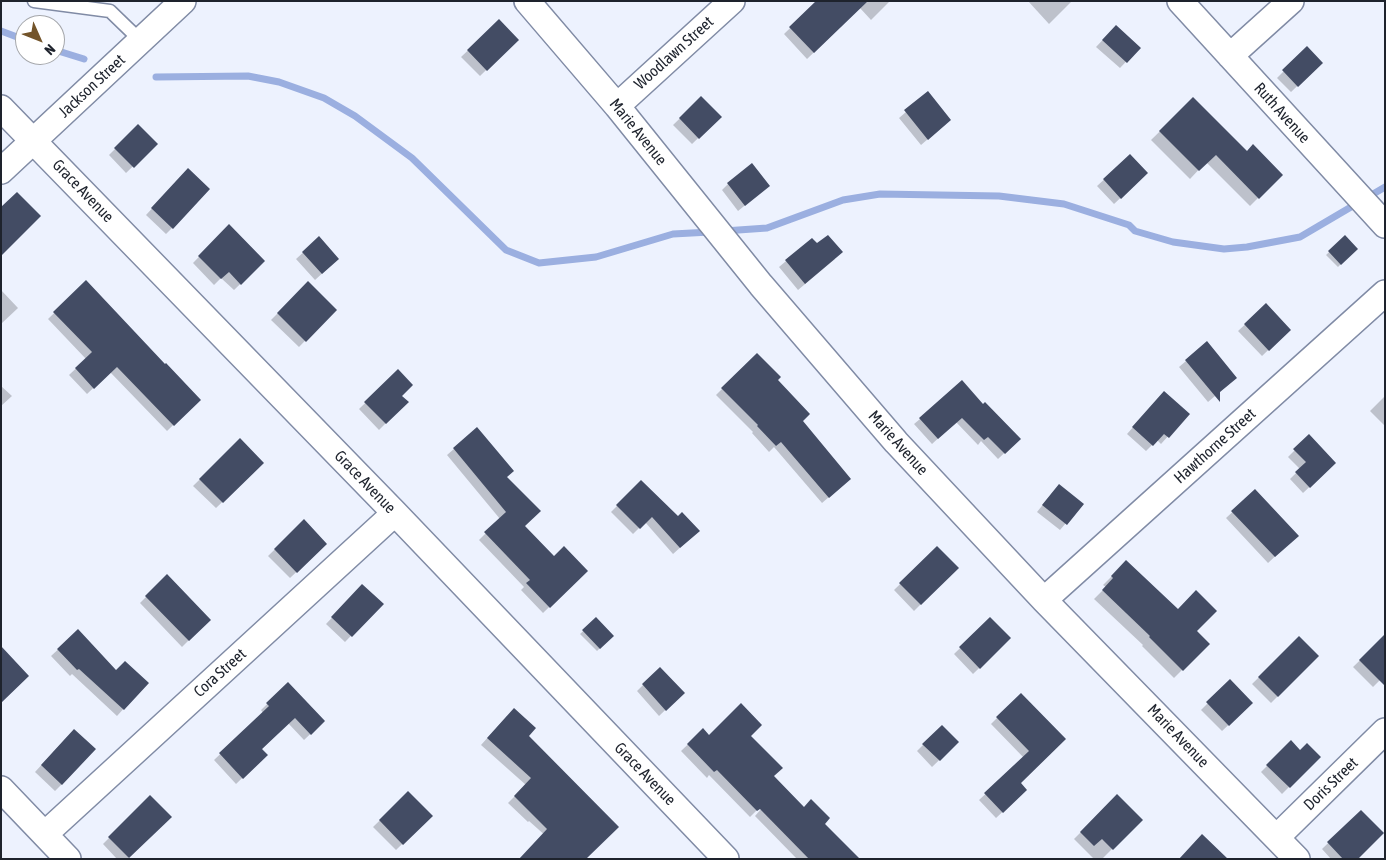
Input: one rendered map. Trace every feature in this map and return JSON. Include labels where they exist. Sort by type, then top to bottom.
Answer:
[{"type":"street","name":"Jackson Street","points":[[1,171],[183,1]]},
{"type":"street","name":"Marie Avenue","points":[[527,1],[617,106],[761,285],[896,442],[1044,600],[1297,859]]},
{"type":"street","name":"Woodlawn Street","points":[[617,106],[732,1]]},
{"type":"street","name":"Ruth Avenue","points":[[1180,1],[1385,225]]},
{"type":"street","points":[[1230,56],[1291,1]]},
{"type":"street","name":"Grace Avenue","points":[[1,108],[396,513],[726,859]]},
{"type":"street","name":"Hawthorne Street","points":[[1044,600],[1385,293]]},
{"type":"street","name":"Cora Street","points":[[45,834],[396,513]]},
{"type":"street","name":"Doris Street","points":[[1277,837],[1385,731]]},
{"type":"street","points":[[1,789],[68,859]]},
{"type":"lane","points":[[34,1],[110,11],[141,41]]},
{"type":"building","points":[[816,1],[868,1],[814,53],[789,27]]},
{"type":"building","points":[[499,19],[519,40],[487,71],[467,50]]},
{"type":"building","points":[[1116,25],[1141,48],[1127,63],[1102,40]]},
{"type":"building","points":[[1307,46],[1323,63],[1298,87],[1282,70]]},
{"type":"building","points":[[928,91],[951,120],[928,140],[904,110]]},
{"type":"building","points":[[701,96],[722,117],[699,139],[679,118]]},
{"type":"building","points":[[1193,97],[1247,151],[1253,144],[1283,175],[1259,199],[1216,155],[1199,171],[1159,131]]},
{"type":"building","points":[[138,124],[158,144],[134,168],[114,148]]},
{"type":"building","points":[[1130,154],[1148,173],[1121,199],[1103,179]]},
{"type":"building","points":[[752,163],[770,186],[745,206],[727,183]]},
{"type":"building","points":[[188,168],[210,189],[173,229],[151,208]]},
{"type":"building","points":[[17,192],[41,216],[1,256],[1,207]]},
{"type":"building","points":[[229,224],[265,261],[241,285],[229,272],[221,279],[198,256]]},
{"type":"building","points":[[828,235],[843,252],[805,284],[785,260],[812,238],[817,243]]},
{"type":"building","points":[[1345,235],[1358,249],[1341,265],[1328,251]]},
{"type":"building","points":[[319,236],[339,259],[322,274],[302,252]]},
{"type":"building","points":[[86,280],[201,400],[174,426],[117,367],[94,389],[75,368],[92,352],[53,312]]},
{"type":"building","points":[[308,281],[337,310],[306,342],[277,313]]},
{"type":"building","points":[[1266,303],[1291,330],[1269,351],[1244,324]]},
{"type":"building","points":[[1207,341],[1237,378],[1220,392],[1220,402],[1185,360]]},
{"type":"building","points":[[757,353],[781,377],[778,380],[810,414],[803,421],[851,479],[829,498],[781,442],[776,446],[721,388]]},
{"type":"building","points":[[398,369],[413,385],[402,396],[409,402],[386,424],[364,402]]},
{"type":"building","points":[[962,380],[983,404],[985,402],[1021,439],[1005,454],[988,437],[984,440],[962,418],[938,439],[919,418]]},
{"type":"building","points":[[1164,391],[1190,414],[1169,438],[1164,434],[1153,446],[1132,427]]},
{"type":"building","points":[[477,427],[514,471],[507,477],[541,511],[525,526],[554,556],[564,546],[588,571],[550,608],[526,583],[530,580],[484,532],[506,512],[453,448]]},
{"type":"building","points":[[1309,434],[1336,463],[1310,488],[1295,472],[1306,462],[1293,449]]},
{"type":"building","points":[[240,438],[264,463],[223,503],[199,479]]},
{"type":"building","points":[[641,480],[678,516],[682,512],[700,531],[680,548],[652,517],[640,529],[616,505]]},
{"type":"building","points":[[1059,484],[1084,504],[1067,525],[1042,505]]},
{"type":"building","points":[[1255,489],[1299,536],[1275,557],[1231,511]]},
{"type":"building","points":[[304,519],[327,544],[297,573],[274,549]]},
{"type":"building","points":[[937,546],[959,568],[921,605],[899,583]]},
{"type":"building","points":[[1126,560],[1178,609],[1196,590],[1217,611],[1197,631],[1210,644],[1183,671],[1102,590],[1113,578],[1111,576]]},
{"type":"building","points":[[167,574],[211,620],[189,641],[145,596]]},
{"type":"building","points":[[362,584],[384,604],[352,637],[331,617]]},
{"type":"building","points":[[596,617],[614,636],[600,649],[582,630]]},
{"type":"building","points":[[990,617],[1011,638],[980,669],[959,647]]},
{"type":"building","points":[[78,629],[116,670],[125,661],[149,683],[124,710],[79,669],[77,670],[57,649]]},
{"type":"building","points":[[1385,634],[1385,686],[1359,660]]},
{"type":"building","points":[[1299,636],[1319,656],[1278,697],[1258,677]]},
{"type":"building","points":[[1,646],[29,676],[1,703]]},
{"type":"building","points":[[660,667],[685,693],[666,711],[642,684]]},
{"type":"building","points":[[1230,679],[1253,703],[1229,726],[1206,702]]},
{"type":"building","points":[[288,682],[325,721],[311,735],[295,718],[262,749],[268,755],[243,779],[219,753],[269,706],[266,703]]},
{"type":"building","points":[[1021,693],[1066,739],[1021,783],[1027,790],[1003,813],[984,793],[1029,751],[996,717]]},
{"type":"building","points":[[741,703],[762,725],[751,736],[783,768],[774,776],[804,807],[811,799],[830,818],[825,824],[860,859],[809,859],[760,809],[757,811],[717,770],[714,772],[687,744],[703,728],[709,735]]},
{"type":"building","points":[[514,708],[536,728],[529,736],[619,827],[586,859],[519,859],[547,829],[514,796],[531,778],[487,738]]},
{"type":"building","points":[[942,725],[959,742],[940,761],[922,744]]},
{"type":"building","points":[[74,729],[96,749],[62,785],[41,765]]},
{"type":"building","points":[[1291,740],[1300,750],[1307,743],[1321,757],[1290,788],[1266,765]]},
{"type":"building","points":[[408,791],[433,816],[403,845],[379,820]]},
{"type":"building","points":[[1117,794],[1143,820],[1113,850],[1102,839],[1094,846],[1080,832]]},
{"type":"building","points":[[150,795],[172,817],[129,858],[108,837]]},
{"type":"building","points":[[1361,810],[1384,833],[1358,859],[1343,859],[1327,842]]},
{"type":"building","points":[[1202,834],[1228,859],[1179,859]]},
{"type":"waterway","points":[[1,31],[15,36]]},
{"type":"waterway","points":[[65,53],[84,59]]},
{"type":"waterway","points":[[156,77],[248,76],[279,82],[324,98],[355,116],[412,158],[506,250],[539,263],[596,257],[673,234],[710,232]]},
{"type":"waterway","points":[[724,231],[767,228],[843,200],[880,194],[999,196],[1064,204],[1129,225],[1135,231],[1173,242],[1224,249],[1247,247],[1300,237],[1385,187]]}]
